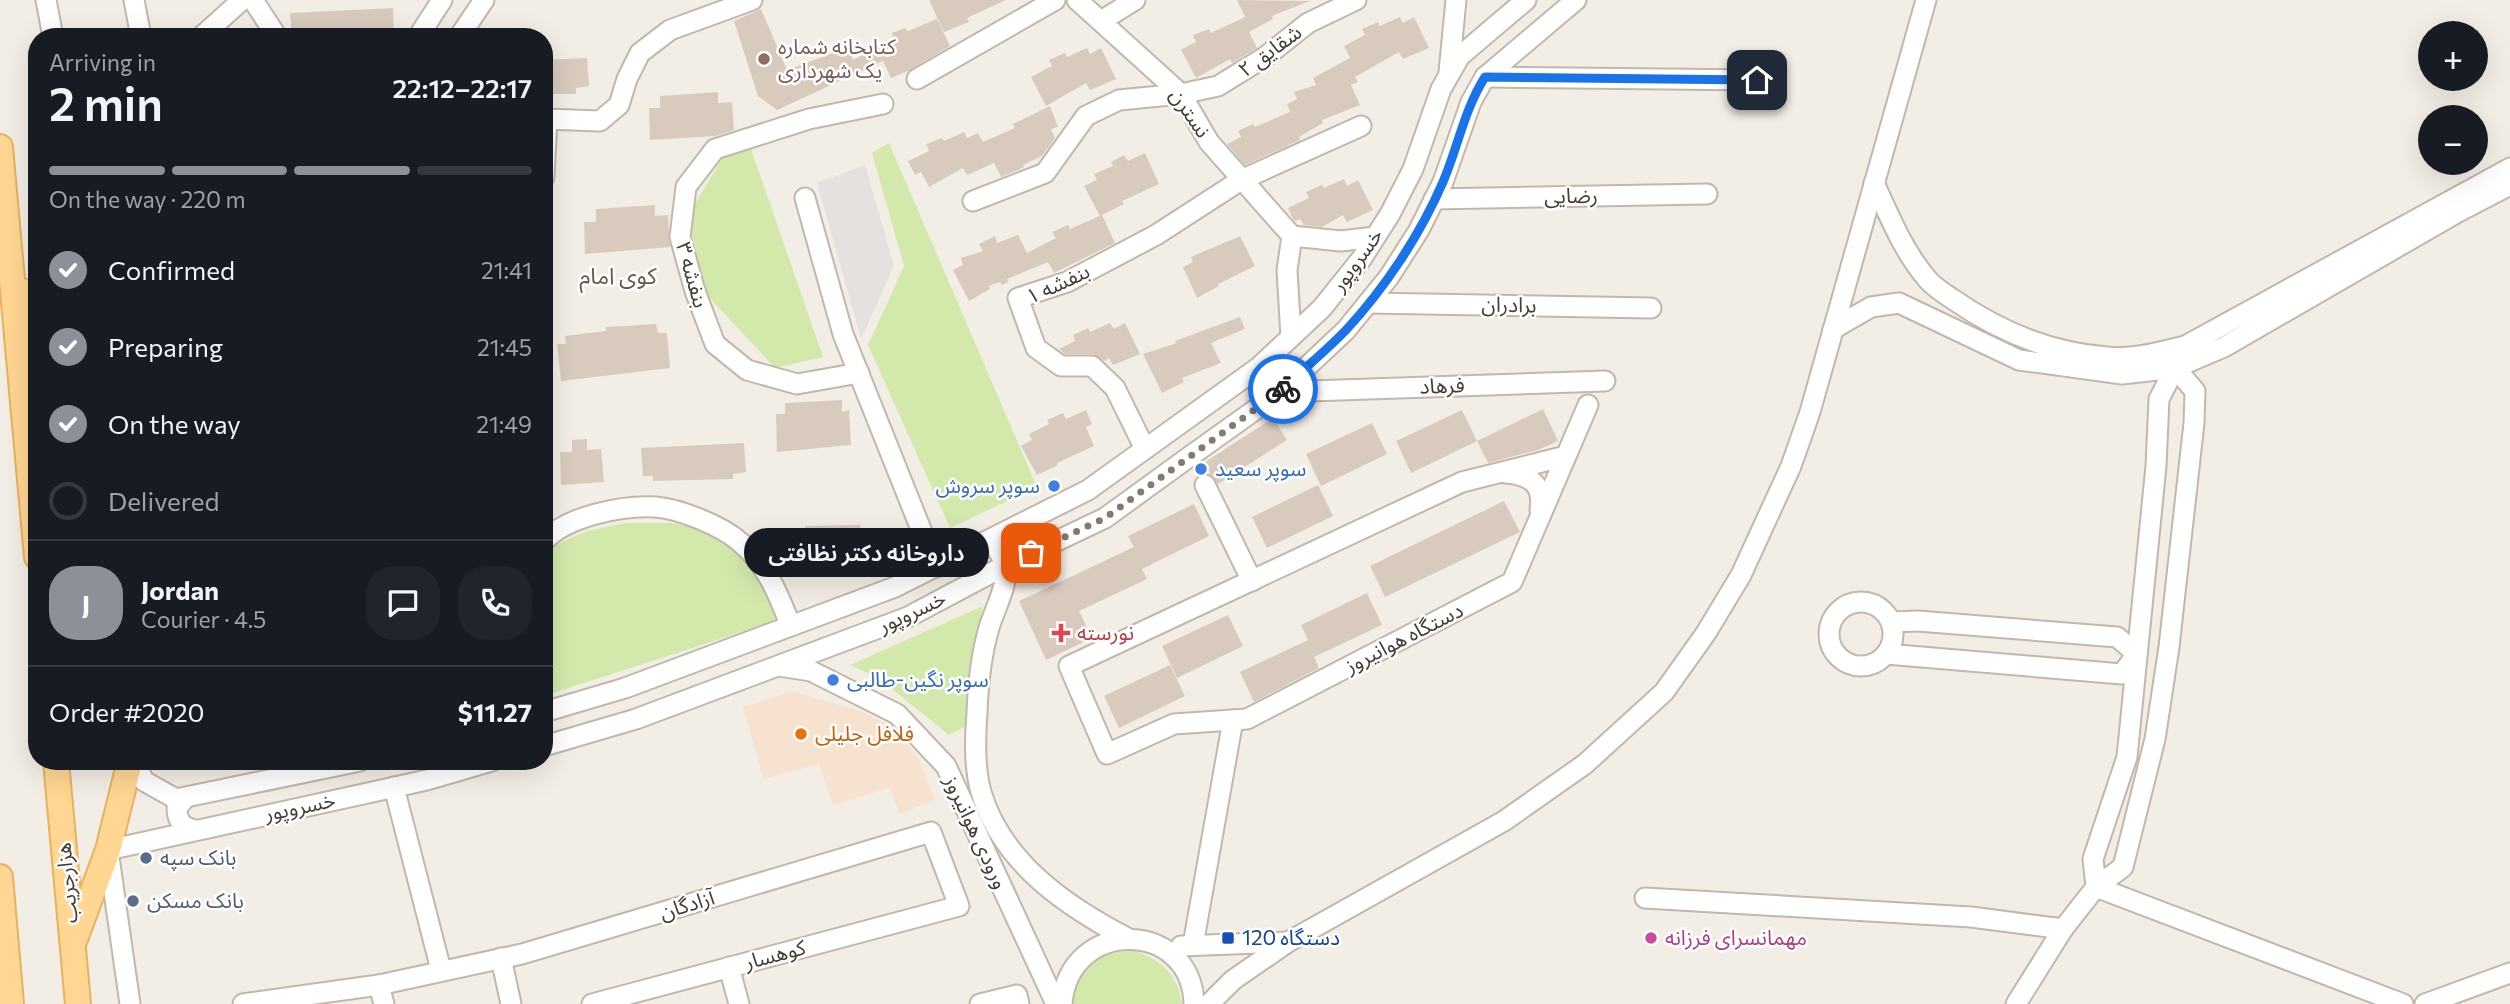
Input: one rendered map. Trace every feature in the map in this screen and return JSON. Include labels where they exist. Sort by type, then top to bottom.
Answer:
[{"type":"main road","points":[[0,147],[28,456]]},
{"type":"main road","points":[[11,264],[28,307]]},
{"type":"main road","name":"هزارجریب","points":[[57,770],[78,1004]]},
{"type":"main road","points":[[73,946],[108,850],[130,770]]},
{"type":"main road","points":[[0,877],[11,1004]]},
{"type":"street","points":[[46,0],[51,28]]},
{"type":"street","points":[[134,0],[139,28]]},
{"type":"street","points":[[424,28],[442,0]]},
{"type":"street","points":[[465,28],[484,0]]},
{"type":"street","points":[[553,119],[600,121],[619,104],[627,79],[640,53],[670,30],[752,0]]},
{"type":"street","points":[[917,79],[1055,0]]},
{"type":"street","name":"نسترن","points":[[1077,0],[1181,94],[1209,142],[1292,236]]},
{"type":"street","points":[[1101,21],[1135,0]]},
{"type":"street","name":"شقایق ۲","points":[[973,201],[1045,173],[1086,116],[1119,100],[1181,94],[1218,86],[1265,57],[1308,23],[1356,0]]},
{"type":"street","points":[[1449,74],[1455,0]]},
{"type":"street","points":[[1526,0],[1466,51],[1491,72],[1757,80]]},
{"type":"street","points":[[1491,72],[1576,0]]},
{"type":"street","points":[[1209,1004],[1233,980],[1288,942],[1504,821],[1585,764],[1664,692],[1706,633],[1741,575],[1791,466],[1810,412],[1926,0]]},
{"type":"street","points":[[214,28],[251,3],[270,28]]},
{"type":"street","name":"خسروپور","points":[[553,710],[625,688],[790,624],[895,587],[1088,490],[1247,376],[1322,308],[1362,258],[1413,169],[1449,74],[1466,51]]},
{"type":"street","name":"خسروپور","points":[[553,743],[636,719],[908,617],[1006,565],[1105,518],[1273,396],[1346,330],[1389,277],[1419,230],[1443,182],[1471,102],[1491,72]]},
{"type":"street","name":"بنفشه ۳","points":[[859,373],[797,384],[747,370],[715,344],[695,291],[680,237],[686,187],[715,149],[809,119],[883,104]]},
{"type":"street","points":[[1241,180],[1361,126]]},
{"type":"street","points":[[1874,183],[1904,249],[1930,283],[1975,315],[2034,343],[2068,352],[2109,358],[2144,355],[2185,346],[2510,168]]},
{"type":"street","name":"بنفشه ۱","points":[[1145,449],[1115,388],[1092,366],[1062,366],[1036,348],[1018,298],[1067,282],[1156,235],[1241,180]]},
{"type":"street","points":[[1833,329],[1871,307],[1899,303],[2019,360],[2068,369],[2122,374],[2175,368],[2224,347],[2458,212],[2510,185]]},
{"type":"street","name":"رضایی","points":[[1434,199],[1707,194]]},
{"type":"street","points":[[805,198],[843,334],[936,566]]},
{"type":"street","points":[[1291,337],[1287,271],[1292,236],[1341,241],[1375,237]]},
{"type":"street","name":"برادران","points":[[1368,303],[1651,308]]},
{"type":"street","points":[[2096,887],[2093,859],[2127,757],[2156,466],[2159,399],[2175,368]]},
{"type":"street","points":[[2016,1004],[2063,929],[2096,887],[2123,867],[2155,739],[2169,647],[2194,423],[2194,391],[2175,368]]},
{"type":"street","points":[[1247,376],[1273,396]]},
{"type":"street","name":"فرهاد","points":[[1273,396],[1605,381]]},
{"type":"street","name":"دستگاه هوانیروز","points":[[1566,456],[1462,482],[1069,666],[1107,754],[1174,724],[1247,719],[1512,582],[1588,405]]},
{"type":"street","name":"دستگاه هوانیروز","points":[[1502,472],[1521,474],[1532,479],[1540,490],[1539,519]]},
{"type":"street","points":[[1205,485],[1252,581]]},
{"type":"street","points":[[553,531],[603,512],[657,507],[701,519],[740,542],[770,576],[790,624]]},
{"type":"street","points":[[991,539],[1006,565],[1001,598],[989,628],[978,697],[975,747],[981,792],[999,830],[1026,869],[1062,899],[1098,923],[1129,939]]},
{"type":"street","points":[[1869,602],[1878,606],[1892,622],[1892,645],[1886,654],[1869,666],[1848,664],[1832,649],[1829,628],[1839,610],[1848,604],[1869,602]]},
{"type":"street","points":[[1892,622],[1918,621],[2117,637],[2137,654]]},
{"type":"street","points":[[1886,654],[2122,674],[2137,654]]},
{"type":"street","name":"ورودی هوانیروز","points":[[778,666],[811,671],[897,714],[946,766],[1056,1004]]},
{"type":"street","points":[[553,711],[573,737]]},
{"type":"street","points":[[1193,945],[1233,720]]},
{"type":"street","points":[[138,770],[145,781],[176,799],[185,798]]},
{"type":"street","name":"خسروپور","points":[[185,798],[317,770]]},
{"type":"street","name":"خسروپور","points":[[108,850],[394,787],[458,770]]},
{"type":"street","points":[[394,787],[441,970]]},
{"type":"street","points":[[185,798],[177,808],[179,820],[183,825],[195,830]]},
{"type":"street","name":"آزادگان","points":[[243,1004],[382,995],[441,970],[501,958],[931,832]]},
{"type":"street","name":"کوهسار","points":[[592,1004],[959,906],[931,832]]},
{"type":"street","points":[[108,850],[130,1004]]},
{"type":"street","points":[[2096,887],[2403,1004]]},
{"type":"street","points":[[1644,898],[1971,918],[2063,929]]},
{"type":"street","points":[[1062,1004],[1068,978],[1075,964],[1086,953],[1099,945],[1129,939],[1145,941],[1170,953],[1186,972],[1194,1004]]},
{"type":"street","points":[[1160,947],[1288,942]]},
{"type":"street","points":[[501,958],[511,1004]]},
{"type":"street","points":[[729,967],[739,1004]]},
{"type":"street","points":[[2425,1004],[2510,973]]},
{"type":"street","points":[[980,1004],[1018,1000]]},
{"type":"shaded area","points":[[865,165],[894,266],[861,339],[817,183]]},
{"type":"shaded area","points":[[792,691],[860,711],[897,730],[919,759],[935,800],[900,814],[889,788],[833,805],[819,764],[763,779],[743,707]]},
{"type":"green space","points":[[749,143],[823,357],[775,368],[705,293],[688,215],[722,159]]},
{"type":"green space","points":[[889,143],[1037,487],[950,528],[868,345],[904,266],[872,153]]},
{"type":"green space","points":[[625,523],[672,523],[721,534],[769,589],[782,619],[553,693],[553,546],[587,531]]},
{"type":"green space","points":[[983,606],[973,661],[966,726],[949,735],[877,677],[850,665]]},
{"type":"green space","points":[[1134,951],[1144,954],[1167,970],[1177,985],[1182,1004],[1071,1004],[1079,980],[1091,964],[1109,954]]},
{"type":"building","points":[[929,0],[1006,0],[967,18],[969,22],[944,32]]},
{"type":"building","points":[[1237,0],[1310,1],[1272,16],[1273,19],[1249,32],[1257,48],[1232,63],[1230,59],[1196,78],[1181,50],[1196,42],[1193,35],[1209,29],[1211,33],[1245,17]]},
{"type":"building","points":[[393,8],[394,28],[291,28],[290,13]]},
{"type":"building","name":"کتابخانه شماره یک شهرداری","points":[[761,9],[787,70],[849,47],[853,60],[893,39],[892,33],[905,28],[908,31],[937,19],[950,46],[891,78],[883,61],[777,110],[758,96],[734,21]]},
{"type":"building","points":[[1400,17],[1403,23],[1414,17],[1429,48],[1403,59],[1399,52],[1355,77],[1358,82],[1351,85],[1360,105],[1322,120],[1323,123],[1299,137],[1300,140],[1245,165],[1227,144],[1241,137],[1238,131],[1290,112],[1287,104],[1297,99],[1294,92],[1316,85],[1313,78],[1350,58],[1344,46],[1365,35],[1362,29],[1378,22],[1380,26]]},
{"type":"building","points":[[1087,48],[1090,54],[1101,48],[1116,79],[1090,90],[1086,83],[1046,106],[1031,77],[1052,66],[1049,60],[1065,53],[1067,57]]},
{"type":"building","points":[[587,58],[589,86],[576,88],[576,94],[553,94],[553,60]]},
{"type":"building","points":[[718,92],[718,103],[732,102],[734,130],[715,136],[650,140],[649,108],[660,108],[660,96]]},
{"type":"building","points":[[1050,106],[1058,127],[1051,129],[1055,138],[1042,156],[1001,177],[994,163],[967,175],[963,168],[929,187],[921,172],[915,175],[908,161],[929,151],[926,144],[942,138],[944,141],[964,132],[967,138],[978,133],[983,142],[1015,128],[1013,124]]},
{"type":"building","points":[[1145,153],[1159,184],[1122,201],[1124,204],[1102,215],[1115,243],[1054,273],[1048,262],[1007,279],[1008,282],[1002,285],[1000,282],[989,286],[990,289],[969,301],[953,270],[963,265],[961,258],[983,251],[979,244],[995,236],[997,243],[1018,235],[1027,253],[1056,238],[1052,232],[1068,225],[1070,229],[1100,216],[1084,186],[1097,180],[1094,174],[1113,166],[1111,162],[1124,155],[1128,161]]},
{"type":"building","points":[[1344,179],[1347,186],[1358,180],[1373,210],[1347,222],[1343,215],[1322,227],[1304,225],[1300,219],[1293,219],[1288,208],[1309,198],[1306,192]]},
{"type":"building","points":[[655,205],[655,216],[668,215],[670,247],[585,254],[584,222],[596,222],[596,209]]},
{"type":"building","points":[[1240,236],[1255,266],[1218,284],[1219,286],[1197,298],[1183,267],[1193,262],[1191,257]]},
{"type":"building","points":[[1240,317],[1245,329],[1211,343],[1221,363],[1182,378],[1184,382],[1162,393],[1143,354]]},
{"type":"building","points":[[1110,323],[1114,329],[1125,323],[1140,354],[1113,365],[1109,358],[1105,361],[1093,354],[1065,354],[1059,349],[1075,341],[1073,335],[1088,328],[1090,332]]},
{"type":"building","points":[[656,324],[658,333],[667,333],[670,368],[561,381],[557,344],[566,344],[565,336],[606,331],[606,327]]},
{"type":"building","points":[[842,400],[842,412],[849,410],[851,445],[777,452],[776,414],[785,414],[785,403]]},
{"type":"building","points":[[1543,409],[1558,441],[1538,450],[1488,463],[1477,441]]},
{"type":"building","points":[[1086,410],[1092,424],[1086,427],[1094,446],[1037,475],[1021,446],[1032,440],[1029,434],[1049,424],[1047,420],[1063,413],[1066,419]]},
{"type":"building","points":[[1462,410],[1477,441],[1411,473],[1396,441]]},
{"type":"building","points":[[1273,418],[1287,440],[1218,484],[1202,464]]},
{"type":"building","points":[[1372,423],[1387,454],[1321,486],[1306,454]]},
{"type":"building","points":[[587,439],[587,450],[601,449],[604,482],[561,485],[560,452],[572,452],[572,440]]},
{"type":"building","points":[[744,443],[746,472],[733,474],[733,479],[653,481],[653,476],[643,476],[641,448]]},
{"type":"building","points":[[1318,485],[1333,516],[1267,548],[1252,517]]},
{"type":"building","points":[[1504,501],[1520,532],[1385,597],[1370,566]]},
{"type":"building","points":[[1194,504],[1209,536],[1142,569],[1147,579],[1079,611],[1092,638],[1046,660],[1019,601],[1134,547],[1128,536]]},
{"type":"building","points":[[860,525],[861,536],[871,536],[870,572],[796,574],[797,538],[805,538],[805,526]]},
{"type":"building","points":[[1367,593],[1382,625],[1314,657],[1319,668],[1254,702],[1240,672],[1308,640],[1301,625]]},
{"type":"building","points":[[1228,615],[1243,646],[1177,678],[1162,646]]},
{"type":"building","points":[[1170,665],[1185,696],[1119,728],[1104,696]]},
{"type":"way so far","points":[[1031,553],[1105,518],[1283,389]]},
{"type":"place","name":"کتابخانه شماره یک شهرداری","points":[[764,59]]},
{"type":"place","name":"سوپر سعید","points":[[1201,469]]},
{"type":"place","name":"سوپر سروش","points":[[1054,486]]},
{"type":"place","name":"داروخانه دکتر نظافتی","points":[[1031,553]]},
{"type":"place","name":"نورسته","points":[[1061,633]]},
{"type":"place","name":"سوپر نگین-طالبی","points":[[833,680]]},
{"type":"place","name":"فلافل جلیلی","points":[[801,734]]},
{"type":"place","name":"بانک سپه","points":[[146,858]]},
{"type":"place","name":"بانک مسکن","points":[[133,901]]},
{"type":"place","name":"120 دستگاه","points":[[1228,938]]},
{"type":"place","name":"مهمانسرای فرزانه","points":[[1651,938]]},
{"type":"district","name":"کوی امام","points":[[618,276]]},
{"type":"route","points":[[1283,389],[1346,330],[1389,277],[1419,230],[1443,182],[1471,102],[1485,77],[1757,80]]}]
